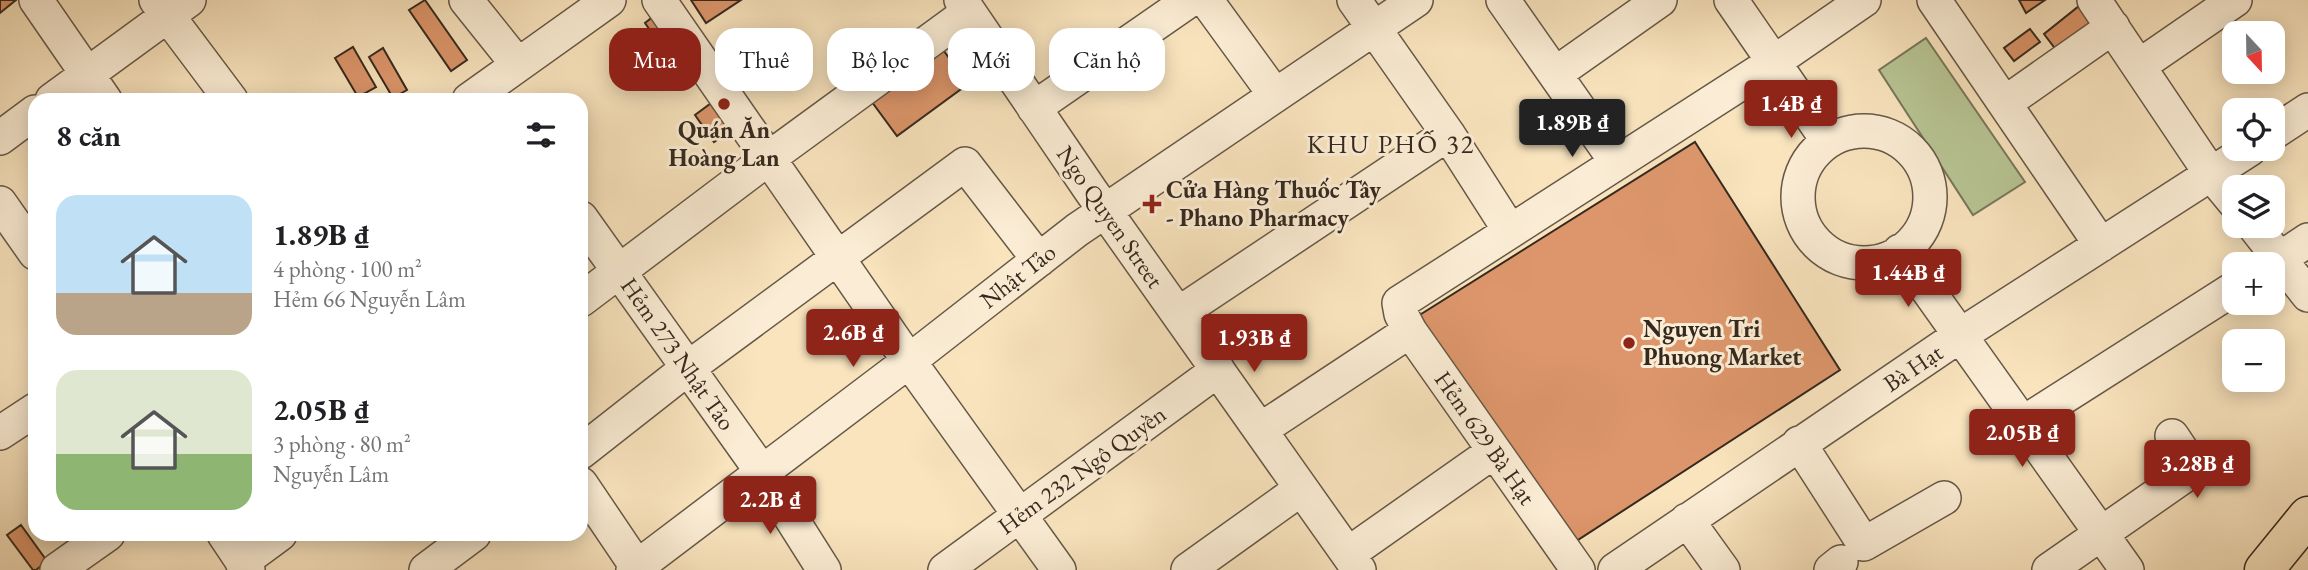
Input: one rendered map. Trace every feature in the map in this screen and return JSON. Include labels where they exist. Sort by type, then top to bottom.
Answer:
[{"type":"main road","points":[[2271,567],[2308,516]]},
{"type":"street","points":[[36,0],[96,87]]},
{"type":"street","points":[[466,0],[518,65]]},
{"type":"street","points":[[659,0],[909,361],[1059,570]]},
{"type":"street","points":[[1034,108],[1190,0]]},
{"type":"street","points":[[1206,0],[1275,95]]},
{"type":"street","points":[[1354,0],[1448,134],[1510,231]]},
{"type":"street","name":"Nhật Tảo","points":[[636,569],[1105,210],[1416,0]]},
{"type":"street","points":[[1503,0],[1617,163]]},
{"type":"street","points":[[1555,74],[1660,0]]},
{"type":"street","points":[[1731,0],[1828,141]]},
{"type":"street","points":[[1259,430],[1405,317],[1510,231],[1774,62],[1864,0]]},
{"type":"street","points":[[1934,0],[2101,245]]},
{"type":"street","points":[[2094,0],[2222,187]]},
{"type":"street","points":[[2138,66],[2235,0]]},
{"type":"street","points":[[487,93],[518,65],[600,3]]},
{"type":"street","points":[[76,93],[96,87],[171,5],[227,93]]},
{"type":"street","points":[[588,295],[965,6]]},
{"type":"street","name":"Ngo Quyen Street","points":[[965,6],[1353,562]]},
{"type":"street","points":[[2005,103],[2113,27]]},
{"type":"street","points":[[2285,125],[2308,110]]},
{"type":"street","points":[[0,138],[28,117]]},
{"type":"street","points":[[1867,131],[1888,135],[1905,145],[1919,161],[1928,179],[1930,199],[1926,219],[1916,237],[1900,251],[1882,260],[1861,263],[1841,259],[1822,248],[1808,233],[1800,214],[1798,194],[1802,173],[1813,156],[1828,141],[1847,133],[1867,131]]},
{"type":"street","points":[[1178,314],[1448,134]]},
{"type":"street","name":"Bà Hạt","points":[[1615,570],[1959,336],[2231,161]]},
{"type":"street","points":[[588,447],[688,368],[965,164],[1039,260]]},
{"type":"street","points":[[0,203],[28,243]]},
{"type":"street","name":"Hẻm 273 Nhật Tảo","points":[[588,228],[762,472],[824,570]]},
{"type":"street","points":[[2285,255],[2308,240]]},
{"type":"street","points":[[1900,251],[2127,570]]},
{"type":"street","points":[[2285,271],[2308,295]]},
{"type":"street","points":[[2023,424],[2222,296]]},
{"type":"street","name":"Hẻm 629 Bà Hạt","points":[[1405,317],[1493,452],[1578,570]]},
{"type":"street","name":"Hẻm 232 Ngô Quyền","points":[[945,570],[1218,370]]},
{"type":"street","points":[[0,433],[28,415]]},
{"type":"street","points":[[2049,570],[2194,469],[2172,436]]},
{"type":"street","points":[[1799,443],[1845,559],[1944,498]]},
{"type":"street","points":[[1353,562],[1493,452]]},
{"type":"street","points":[[1188,570],[1301,489]]},
{"type":"street","points":[[588,496],[636,569]]},
{"type":"street","points":[[1687,520],[1723,570]]},
{"type":"street","points":[[57,570],[98,541]]},
{"type":"street","points":[[229,541],[245,566],[272,541]]},
{"type":"street","points":[[426,570],[463,546]]},
{"type":"green space","points":[[1926,38],[2025,182],[1973,215],[1879,70]]},
{"type":"building","points":[[0,0],[16,0],[0,13]]},
{"type":"building","points":[[425,0],[467,60],[451,71],[409,10]]},
{"type":"building","points":[[691,0],[741,0],[706,23]]},
{"type":"building","points":[[2019,0],[2045,0],[2026,13]]},
{"type":"building","points":[[2079,6],[2096,27],[2060,55],[2044,34]]},
{"type":"building","points":[[659,12],[670,28],[648,28],[645,23]]},
{"type":"building","points":[[2030,29],[2040,42],[2014,61],[2004,48]]},
{"type":"building","points":[[353,47],[376,87],[365,93],[356,93],[335,58]]},
{"type":"building","points":[[941,47],[948,57],[948,91],[958,91],[897,136],[869,98],[879,91],[934,91],[934,52]]},
{"type":"building","points":[[383,48],[407,90],[390,93],[369,57]]},
{"type":"building","points":[[714,101],[734,128],[714,142],[695,115]]},
{"type":"building","name":"Nguyen Tri Phuong Market","points":[[1695,142],[1840,370],[1564,549],[1418,316]]},
{"type":"building","points":[[21,525],[28,535],[28,541],[33,541],[47,561],[33,570],[7,535]]},
{"type":"place","name":"Quán Ăn Hoàng Lan","points":[[724,104]]},
{"type":"place","name":"Cửa Hàng Thuốc Tây - Phano Pharmacy","points":[[1152,204]]},
{"type":"place","name":"Nguyen Tri Phuong Market","points":[[1629,343]]},
{"type":"district","name":"KHU PHỐ 32","points":[[1391,144]]}]
